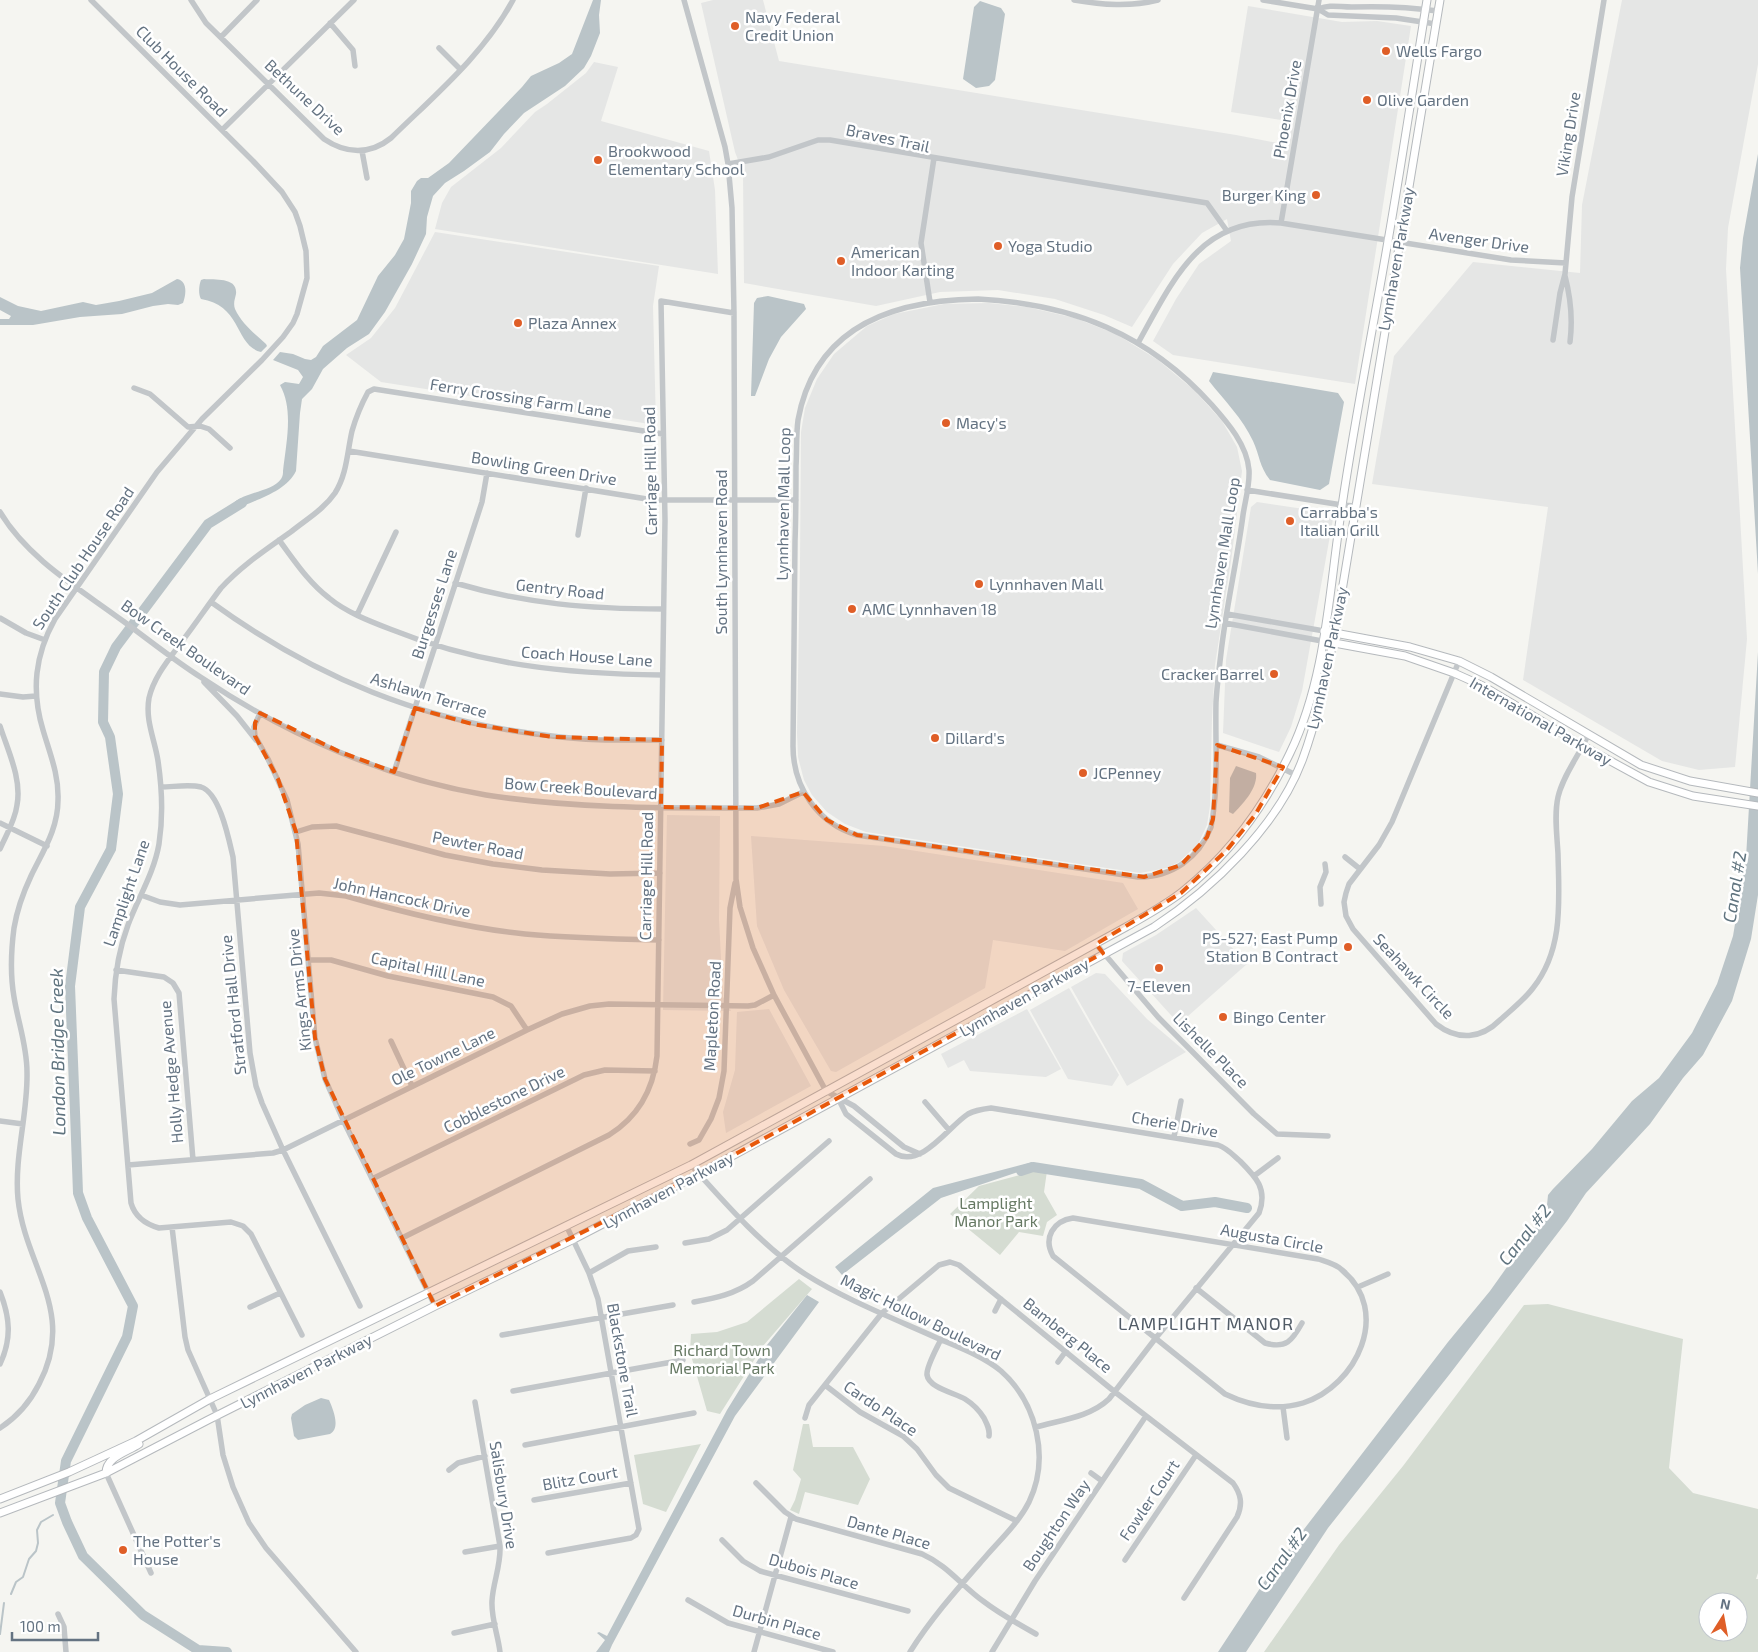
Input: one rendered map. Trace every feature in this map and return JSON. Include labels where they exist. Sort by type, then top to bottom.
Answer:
[{"type":"main road","name":"Lynnhaven Parkway","points":[[0,1498],[69,1472],[148,1435],[210,1399],[691,1165],[1164,905],[1196,880],[1227,850],[1256,814],[1283,767],[1304,722],[1312,690],[1324,631],[1342,506],[1427,0]]},
{"type":"main road","name":"Lynnhaven Parkway","points":[[0,1513],[106,1474],[217,1415],[574,1239],[699,1174],[1154,927],[1208,886],[1242,852],[1283,799],[1296,774],[1312,734],[1323,694],[1335,632],[1440,0]]},
{"type":"main road","name":"International Parkway","points":[[1324,631],[1410,647],[1459,661],[1491,677],[1641,766],[1690,781],[1758,793]]},
{"type":"main road","name":"International Parkway","points":[[1322,641],[1405,656],[1454,673],[1483,686],[1638,777],[1668,789],[1693,796],[1758,806]]},
{"type":"main road","points":[[106,1474],[107,1467],[112,1459],[138,1444],[148,1435]]},
{"type":"street","name":"Club House Road","points":[[91,0],[253,161]]},
{"type":"street","name":"Bethune Drive","points":[[191,0],[200,15],[221,37],[324,139],[339,148],[362,151],[377,148],[392,138],[491,36],[513,0]]},
{"type":"street","points":[[221,37],[257,0]]},
{"type":"street","points":[[222,130],[354,0]]},
{"type":"street","name":"South Lynnhaven Road","points":[[684,0],[728,164],[732,208],[736,879],[745,926],[762,972],[826,1091]]},
{"type":"street","points":[[1074,0],[1116,5],[1138,4],[1158,0]]},
{"type":"street","points":[[1263,0],[1318,10],[1328,15],[1396,18],[1436,24]]},
{"type":"street","name":"Phoenix Drive","points":[[1281,223],[1319,0]]},
{"type":"street","name":"Viking Drive","points":[[1553,340],[1560,293],[1565,274],[1572,197],[1604,0]]},
{"type":"street","points":[[1318,10],[1330,5],[1341,7],[1397,6],[1438,11]]},
{"type":"street","points":[[330,23],[350,44],[355,56],[355,66]]},
{"type":"street","points":[[439,48],[460,69]]},
{"type":"street","name":"Braves Trail","points":[[728,164],[769,157],[808,142],[822,139],[934,158],[922,243],[930,302]]},
{"type":"street","points":[[362,151],[367,178]]},
{"type":"street","points":[[934,158],[1207,203],[1227,231]]},
{"type":"street","name":"South Club House Road","points":[[0,1428],[16,1415],[35,1392],[46,1369],[52,1345],[53,1329],[50,1302],[27,1238],[18,1200],[18,1174],[28,1069],[24,1040],[14,997],[12,951],[14,930],[20,903],[47,846],[56,817],[58,789],[54,761],[43,730],[36,696],[37,666],[44,640],[56,619],[157,472],[195,427],[283,337],[297,314],[306,283],[305,244],[295,212],[282,192],[253,161]]},
{"type":"street","name":"Avenger Drive","points":[[1138,343],[1159,305],[1185,265],[1201,247],[1227,231],[1257,222],[1281,223],[1511,260],[1566,263]]},
{"type":"street","name":"Viking Drive","points":[[1565,274],[1572,301],[1570,342]]},
{"type":"street","name":"Lynnhaven Mall Loop","points":[[978,299],[1032,304],[1084,318],[1138,343],[1168,364],[1209,402],[1231,428],[1247,460],[1249,476],[1238,557],[1225,623],[1217,691],[1217,745],[1213,819],[1208,834],[1197,850],[1181,866],[1172,871],[1154,876],[1138,877],[857,835],[841,829],[816,810],[803,792],[795,769],[792,746],[798,421],[804,397],[816,371],[825,358],[845,337],[869,320],[899,309],[930,302],[978,299]]},
{"type":"street","name":"Carriage Hill Road","points":[[402,1238],[616,1130],[625,1124],[640,1107],[651,1087],[657,1056],[662,740],[665,500],[661,301],[734,313]]},
{"type":"street","points":[[134,388],[150,394],[184,425],[200,426],[208,429],[230,448]]},
{"type":"street","name":"Ferry Crossing Farm Lane","points":[[374,389],[663,434]]},
{"type":"street","name":"Lamplight Lane","points":[[302,1335],[251,1234],[242,1226],[231,1222],[163,1228],[152,1226],[135,1213],[131,1203],[114,1019],[116,970],[124,937],[151,872],[160,830],[161,787],[148,709],[151,690],[171,656],[232,577],[319,511],[333,495],[343,476],[352,433],[360,407],[368,392],[374,389]]},
{"type":"street","name":"Bowling Green Drive","points":[[349,451],[665,500],[796,500]]},
{"type":"street","name":"Burgesses Lane","points":[[394,772],[482,502],[487,473]]},
{"type":"street","points":[[578,535],[586,488]]},
{"type":"street","points":[[1247,490],[1342,506],[1356,506]]},
{"type":"street","name":"Bow Creek Boulevard","points":[[0,512],[29,547],[46,563],[201,678],[260,713],[338,751],[394,772],[460,789],[523,800],[598,806],[736,808],[768,806],[803,792]]},
{"type":"street","points":[[357,615],[396,532]]},
{"type":"street","name":"Coach House Lane","points":[[279,540],[320,591],[357,615],[404,635],[472,656],[522,666],[580,673],[662,674]]},
{"type":"street","name":"Gentry Road","points":[[455,583],[506,597],[559,605],[663,609]]},
{"type":"street","name":"Ashlawn Terrace","points":[[211,602],[289,654],[361,689],[415,708],[472,724],[554,737],[602,740],[662,740]]},
{"type":"street","points":[[1227,614],[1324,631]]},
{"type":"street","points":[[0,618],[8,624],[44,640]]},
{"type":"street","points":[[1225,623],[1322,641]]},
{"type":"street","name":"Seahawk Circle","points":[[1459,661],[1392,822],[1379,845],[1349,884],[1344,902],[1346,916],[1353,930],[1436,1024],[1448,1032],[1459,1036],[1469,1036],[1494,1026],[1533,988],[1548,965],[1560,908],[1556,814],[1559,796],[1588,736]]},
{"type":"street","name":"Kings Arms Drive","points":[[201,678],[260,744]]},
{"type":"street","points":[[0,694],[22,697],[36,696]]},
{"type":"street","name":"Kings Arms Drive","points":[[260,713],[255,723],[254,731],[284,793],[296,832],[301,864],[315,1038],[318,1053],[332,1097],[435,1306]]},
{"type":"street","points":[[0,726],[18,786],[17,806],[10,828],[0,849]]},
{"type":"street","points":[[1217,745],[1249,753],[1296,774]]},
{"type":"street","name":"Stratford Hall Drive","points":[[161,787],[200,787],[209,792],[218,808],[230,842],[252,1069],[262,1103],[283,1150],[360,1306]]},
{"type":"street","points":[[0,823],[47,846]]},
{"type":"street","name":"Pewter Road","points":[[296,832],[312,827],[336,826],[445,854],[493,864],[542,870],[610,874],[660,873]]},
{"type":"street","points":[[1345,857],[1360,869]]},
{"type":"street","points":[[1321,904],[1320,887],[1326,872],[1325,864]]},
{"type":"street","name":"Mapleton Road","points":[[690,1144],[699,1140],[707,1128],[719,1098],[724,1071],[730,908],[736,879]]},
{"type":"street","name":"John Hancock Drive","points":[[141,895],[170,904],[319,893],[346,896],[433,919],[524,934],[659,940]]},
{"type":"street","name":"Lishelle Place","points":[[1096,944],[1158,1017],[1254,1114],[1277,1134],[1328,1136]]},
{"type":"street","name":"Capital Hill Lane","points":[[309,960],[332,960],[388,976],[494,997],[511,1006],[527,1030]]},
{"type":"street","name":"Holly Hedge Avenue","points":[[116,970],[164,977],[170,980],[179,993],[193,1160]]},
{"type":"street","name":"Ole Towne Lane","points":[[128,1166],[273,1153],[283,1150],[527,1030],[562,1014],[590,1006],[609,1004],[755,1005],[774,995]]},
{"type":"street","points":[[391,1041],[412,1086]]},
{"type":"street","name":"Cobblestone Drive","points":[[372,1179],[584,1075],[605,1070],[655,1071]]},
{"type":"street","points":[[826,1091],[854,1106],[904,1147],[920,1154]]},
{"type":"street","points":[[838,1098],[846,1114],[896,1154],[909,1158],[920,1154]]},
{"type":"street","points":[[1174,1137],[1181,1101]]},
{"type":"street","points":[[925,1102],[949,1130]]},
{"type":"street","name":"Cherie Drive","points":[[920,1154],[967,1115],[976,1110],[991,1108],[1174,1137],[1224,1147],[1254,1176],[1261,1189],[1262,1204],[1259,1213],[1231,1244],[1115,1392],[1103,1404],[1090,1412],[1036,1427]]},
{"type":"street","points":[[0,1122],[23,1124]]},
{"type":"street","points":[[685,1243],[709,1239],[719,1235],[829,1141]]},
{"type":"street","points":[[1254,1176],[1278,1158]]},
{"type":"street","name":"Magic Hollow Boulevard","points":[[691,1165],[740,1218],[781,1257],[819,1283],[969,1352],[1001,1371],[1021,1396],[1036,1427],[1039,1460],[1036,1482],[1029,1502],[1017,1521],[937,1613],[910,1652]]},
{"type":"street","points":[[694,1302],[725,1296],[745,1287],[870,1180]]},
{"type":"street","name":"Augusta Circle","points":[[1073,1218],[1231,1244],[1318,1258],[1334,1264],[1343,1270],[1358,1288],[1364,1305],[1365,1339],[1354,1360],[1341,1378],[1323,1393],[1304,1402],[1283,1406],[1258,1406],[1225,1394],[1058,1261],[1049,1246],[1049,1239],[1053,1228],[1061,1222],[1073,1218]]},
{"type":"street","name":"Blackstone Trail","points":[[548,1553],[634,1537],[639,1529],[598,1299],[589,1273],[566,1225]]},
{"type":"street","points":[[172,1227],[184,1337],[217,1415],[228,1471],[242,1508],[266,1548],[356,1652]]},
{"type":"street","points":[[589,1273],[628,1251],[656,1246]]},
{"type":"street","name":"Bamberg Place","points":[[805,1418],[810,1405],[882,1313],[936,1267],[944,1263],[959,1265],[1115,1392],[1233,1483],[1239,1493],[1241,1506],[1237,1517],[1184,1598]]},
{"type":"street","points":[[1358,1288],[1388,1274]]},
{"type":"street","points":[[1196,1288],[1265,1344],[1276,1345],[1293,1340],[1302,1323]]},
{"type":"street","points":[[0,1292],[8,1315],[9,1334],[8,1344],[0,1364]]},
{"type":"street","points":[[250,1306],[280,1292]]},
{"type":"street","points":[[995,1311],[1001,1299]]},
{"type":"street","points":[[502,1335],[673,1305]]},
{"type":"street","points":[[940,1339],[927,1370],[928,1378],[934,1385],[964,1398],[978,1410],[989,1429],[988,1436]]},
{"type":"street","points":[[1058,1362],[1066,1351]]},
{"type":"street","points":[[513,1391],[683,1360]]},
{"type":"street","name":"Cardo Place","points":[[825,1385],[860,1412],[903,1436],[917,1449],[936,1475],[949,1488],[1017,1521]]},
{"type":"street","name":"Salisbury Drive","points":[[475,1402],[500,1546],[500,1562],[492,1600],[500,1652]]},
{"type":"street","points":[[1283,1406],[1287,1438]]},
{"type":"street","points":[[525,1445],[694,1413]]},
{"type":"street","name":"Boughton Way","points":[[992,1652],[1011,1619],[1146,1416]]},
{"type":"street","name":"Fowler Court","points":[[1125,1560],[1196,1455]]},
{"type":"street","points":[[449,1470],[458,1463],[485,1456]]},
{"type":"street","points":[[1091,1473],[1102,1481]]},
{"type":"street","points":[[106,1474],[151,1573]]},
{"type":"street","name":"Blitz Court","points":[[534,1500],[631,1483]]},
{"type":"street","name":"Dante Place","points":[[756,1483],[792,1517],[803,1522],[922,1554],[941,1564],[983,1601],[1036,1634]]},
{"type":"street","points":[[754,1652],[792,1517]]},
{"type":"street","name":"Dubois Place","points":[[722,1540],[743,1561],[751,1566],[775,1575],[908,1611]]},
{"type":"street","points":[[465,1552],[500,1546]]},
{"type":"street","name":"Durbin Place","points":[[688,1600],[720,1620],[833,1652]]},
{"type":"street","points":[[58,1614],[64,1627],[66,1652]]},
{"type":"street","points":[[454,1633],[495,1624]]},
{"type":"highlighted area","points":[[415,708],[472,724],[553,737],[662,740],[661,807],[757,808],[803,792],[827,820],[857,835],[1144,877],[1181,865],[1207,837],[1213,819],[1217,745],[1283,767],[1255,815],[1227,850],[1181,893],[1096,944],[1103,953],[699,1174],[435,1306],[325,1079],[315,1038],[296,832],[278,779],[255,736],[255,723],[260,713],[338,751],[394,772]]},
{"type":"shaded area","points":[[713,0],[763,0],[779,61],[1288,145],[1292,117],[1282,117],[1281,120],[1231,112],[1248,6],[1342,22],[1377,21],[1411,26],[1355,384],[1173,355],[1153,341],[1176,299],[1199,264],[1231,241],[1227,219],[1202,233],[1173,264],[1132,327],[1104,315],[1055,299],[998,290],[940,292],[876,306],[744,283],[743,173],[735,152],[701,3]]},
{"type":"shaded area","points":[[1622,0],[1758,0],[1758,64],[1728,228],[1726,269],[1747,639],[1735,767],[1699,770],[1662,761],[1523,680],[1548,507],[1372,484],[1394,356],[1473,262],[1580,273],[1582,205]]},
{"type":"shaded area","name":"Brookwood Elementary School","points":[[594,62],[618,67],[601,121],[709,151],[715,190],[718,274],[435,229],[442,203],[451,187],[501,148],[535,112],[586,73]]},
{"type":"shaded area","name":"Plaza Annex","points":[[435,232],[659,266],[653,306],[656,425],[381,382],[346,355],[371,338],[395,308]]},
{"type":"shaded area","name":"Lynnhaven Mall","points":[[989,303],[1027,307],[1075,318],[1116,334],[1158,360],[1194,390],[1222,421],[1237,447],[1242,471],[1232,554],[1215,665],[1210,806],[1207,825],[1198,844],[1179,862],[1167,868],[1140,873],[866,832],[845,824],[827,812],[812,795],[804,780],[798,757],[797,733],[801,432],[805,408],[817,379],[834,354],[867,326],[894,314],[944,304]]},
{"type":"shaded area","points":[[1257,502],[1324,512],[1333,519],[1302,691],[1291,727],[1279,752],[1223,733],[1226,660],[1251,507]]},
{"type":"shaded area","points":[[667,815],[720,816],[719,920],[723,997],[731,1011],[663,1010]]},
{"type":"shaded area","points":[[751,836],[884,846],[1123,883],[1138,909],[1065,951],[993,940],[985,988],[836,1072],[831,1071],[784,990],[757,926]]},
{"type":"shaded area","points":[[1196,908],[1247,964],[1179,1024],[1122,961],[1123,953],[1156,935]]},
{"type":"shaded area","points":[[1096,973],[1105,974],[1147,1019],[1186,1052],[1127,1086],[1071,987]]},
{"type":"shaded area","points":[[1069,988],[1119,1075],[1112,1086],[1068,1079],[1030,1010]]},
{"type":"shaded area","points":[[769,1009],[811,1086],[726,1133],[723,1112],[735,1070],[737,1012]]},
{"type":"shaded area","points":[[1027,1009],[1061,1069],[1046,1077],[970,1071],[964,1060],[948,1068],[941,1054]]},
{"type":"green space","name":"Lamplight Manor Park","points":[[1047,1171],[1044,1192],[1057,1215],[1047,1222],[1043,1236],[1019,1232],[1000,1255],[950,1214],[979,1186],[1031,1172]]},
{"type":"green space","name":"Richard Town Memorial Park","points":[[799,1279],[812,1289],[763,1346],[720,1414],[707,1411],[690,1352],[691,1334],[717,1332],[747,1322]]},
{"type":"green space","points":[[1548,1304],[1683,1339],[1669,1468],[1693,1493],[1758,1509],[1758,1573],[1756,1579],[1758,1579],[1758,1652],[1264,1652],[1339,1545],[1403,1466],[1524,1305]]},
{"type":"green space","points":[[803,1424],[809,1424],[813,1447],[853,1447],[870,1479],[858,1505],[805,1492],[799,1514],[790,1510],[801,1479],[793,1470]]},
{"type":"green space","points":[[701,1444],[666,1512],[643,1504],[634,1455]]},
{"type":"water","points":[[593,0],[601,0],[599,15],[600,33],[584,68],[565,86],[524,113],[490,152],[445,183],[433,196],[427,217],[426,234],[412,264],[385,312],[369,334],[347,348],[323,369],[312,389],[302,399],[296,471],[285,485],[278,490],[234,510],[229,510],[239,499],[270,488],[283,476],[288,416],[287,405],[280,385],[285,382],[299,384],[303,377],[298,370],[273,360],[280,352],[311,360],[316,357],[323,346],[357,320],[378,276],[395,255],[404,239],[411,203],[411,191],[417,181],[421,178],[428,178],[449,163],[531,76],[559,63],[572,54]]},
{"type":"water","points":[[980,1],[1001,8],[1005,14],[995,80],[989,86],[976,88],[963,79],[974,7]]},
{"type":"water","points":[[1758,154],[1758,574],[1740,268],[1743,238]]},
{"type":"water","points":[[177,279],[181,280],[185,285],[183,303],[178,305],[153,306],[122,314],[80,317],[33,325],[0,325],[0,319],[9,319],[11,316],[0,310],[0,297],[18,306],[41,311],[83,302],[96,305],[119,301],[152,293]]},
{"type":"water","points":[[201,280],[225,280],[233,285],[236,289],[234,307],[245,324],[267,346],[261,352],[246,342],[224,309],[214,303],[201,299],[199,287]]},
{"type":"water","points":[[768,296],[804,304],[806,309],[781,337],[769,359],[755,396],[751,396],[754,303],[757,298]]},
{"type":"water","points":[[1213,372],[1338,393],[1344,402],[1329,484],[1320,490],[1270,480],[1244,425],[1209,381]]},
{"type":"water","name":"Canal #2","points":[[1758,652],[1758,895],[1751,939],[1732,1001],[1703,1055],[1683,1078],[1650,1124],[1586,1193],[1567,1221],[1449,1375],[1328,1528],[1246,1652],[1218,1652],[1268,1576],[1448,1342],[1490,1291],[1546,1215],[1548,1195],[1592,1149],[1632,1101],[1659,1078],[1692,1033],[1717,984],[1733,936],[1746,858]]},
{"type":"water","points":[[1236,766],[1256,773],[1256,779],[1249,795],[1233,814],[1229,812],[1230,778]]},
{"type":"water","points":[[1032,1162],[1033,1167],[941,1198],[842,1275],[835,1267],[933,1188]]},
{"type":"water","points":[[807,1295],[819,1302],[735,1416],[609,1652],[596,1652],[605,1640],[597,1633],[599,1632],[607,1636],[727,1410],[767,1345]]},
{"type":"water","points":[[321,1398],[329,1400],[332,1408],[336,1423],[333,1431],[330,1434],[298,1440],[294,1436],[292,1414],[305,1405]]},
{"type":"waterway","name":"London Bridge Creek","points":[[227,1652],[198,1650],[143,1615],[83,1556],[60,1503],[66,1461],[127,1337],[133,1306],[87,1218],[78,1193],[70,986],[80,907],[111,849],[118,794],[110,737],[103,722],[104,672],[116,647],[208,524],[242,503]]},
{"type":"waterway","points":[[1021,1171],[1033,1167],[1141,1184],[1182,1206],[1215,1202],[1247,1208]]},
{"type":"waterway","points":[[11,1594],[16,1582],[23,1577],[29,1559],[36,1551],[38,1543],[37,1530],[41,1522],[53,1515]]},
{"type":"waterway","points":[[0,1634],[4,1603]]},
{"type":"place","name":"Navy Federal Credit Union","points":[[735,26]]},
{"type":"place","name":"Wells Fargo","points":[[1386,51]]},
{"type":"place","name":"Olive Garden","points":[[1367,100]]},
{"type":"place","name":"Brookwood Elementary School","points":[[598,160]]},
{"type":"place","name":"Burger King","points":[[1316,195]]},
{"type":"place","name":"Yoga Studio","points":[[998,246]]},
{"type":"place","name":"American Indoor Karting","points":[[841,261]]},
{"type":"place","name":"Plaza Annex","points":[[518,323]]},
{"type":"place","name":"Macy's","points":[[946,423]]},
{"type":"place","name":"Carrabba's Italian Grill","points":[[1290,521]]},
{"type":"place","name":"Lynnhaven Mall","points":[[979,584]]},
{"type":"place","name":"AMC Lynnhaven 18","points":[[852,609]]},
{"type":"place","name":"Cracker Barrel","points":[[1274,674]]},
{"type":"place","name":"Dillard's","points":[[935,738]]},
{"type":"place","name":"JCPenney","points":[[1083,773]]},
{"type":"place","name":"PS-527; East Pump Station B Contract","points":[[1348,947]]},
{"type":"place","name":"7-Eleven","points":[[1159,968]]},
{"type":"place","name":"Bingo Center","points":[[1223,1017]]},
{"type":"place","name":"The Potter's House","points":[[123,1550]]},
{"type":"district","name":"LAMPLIGHT MANOR","points":[[1206,1324]]}]
